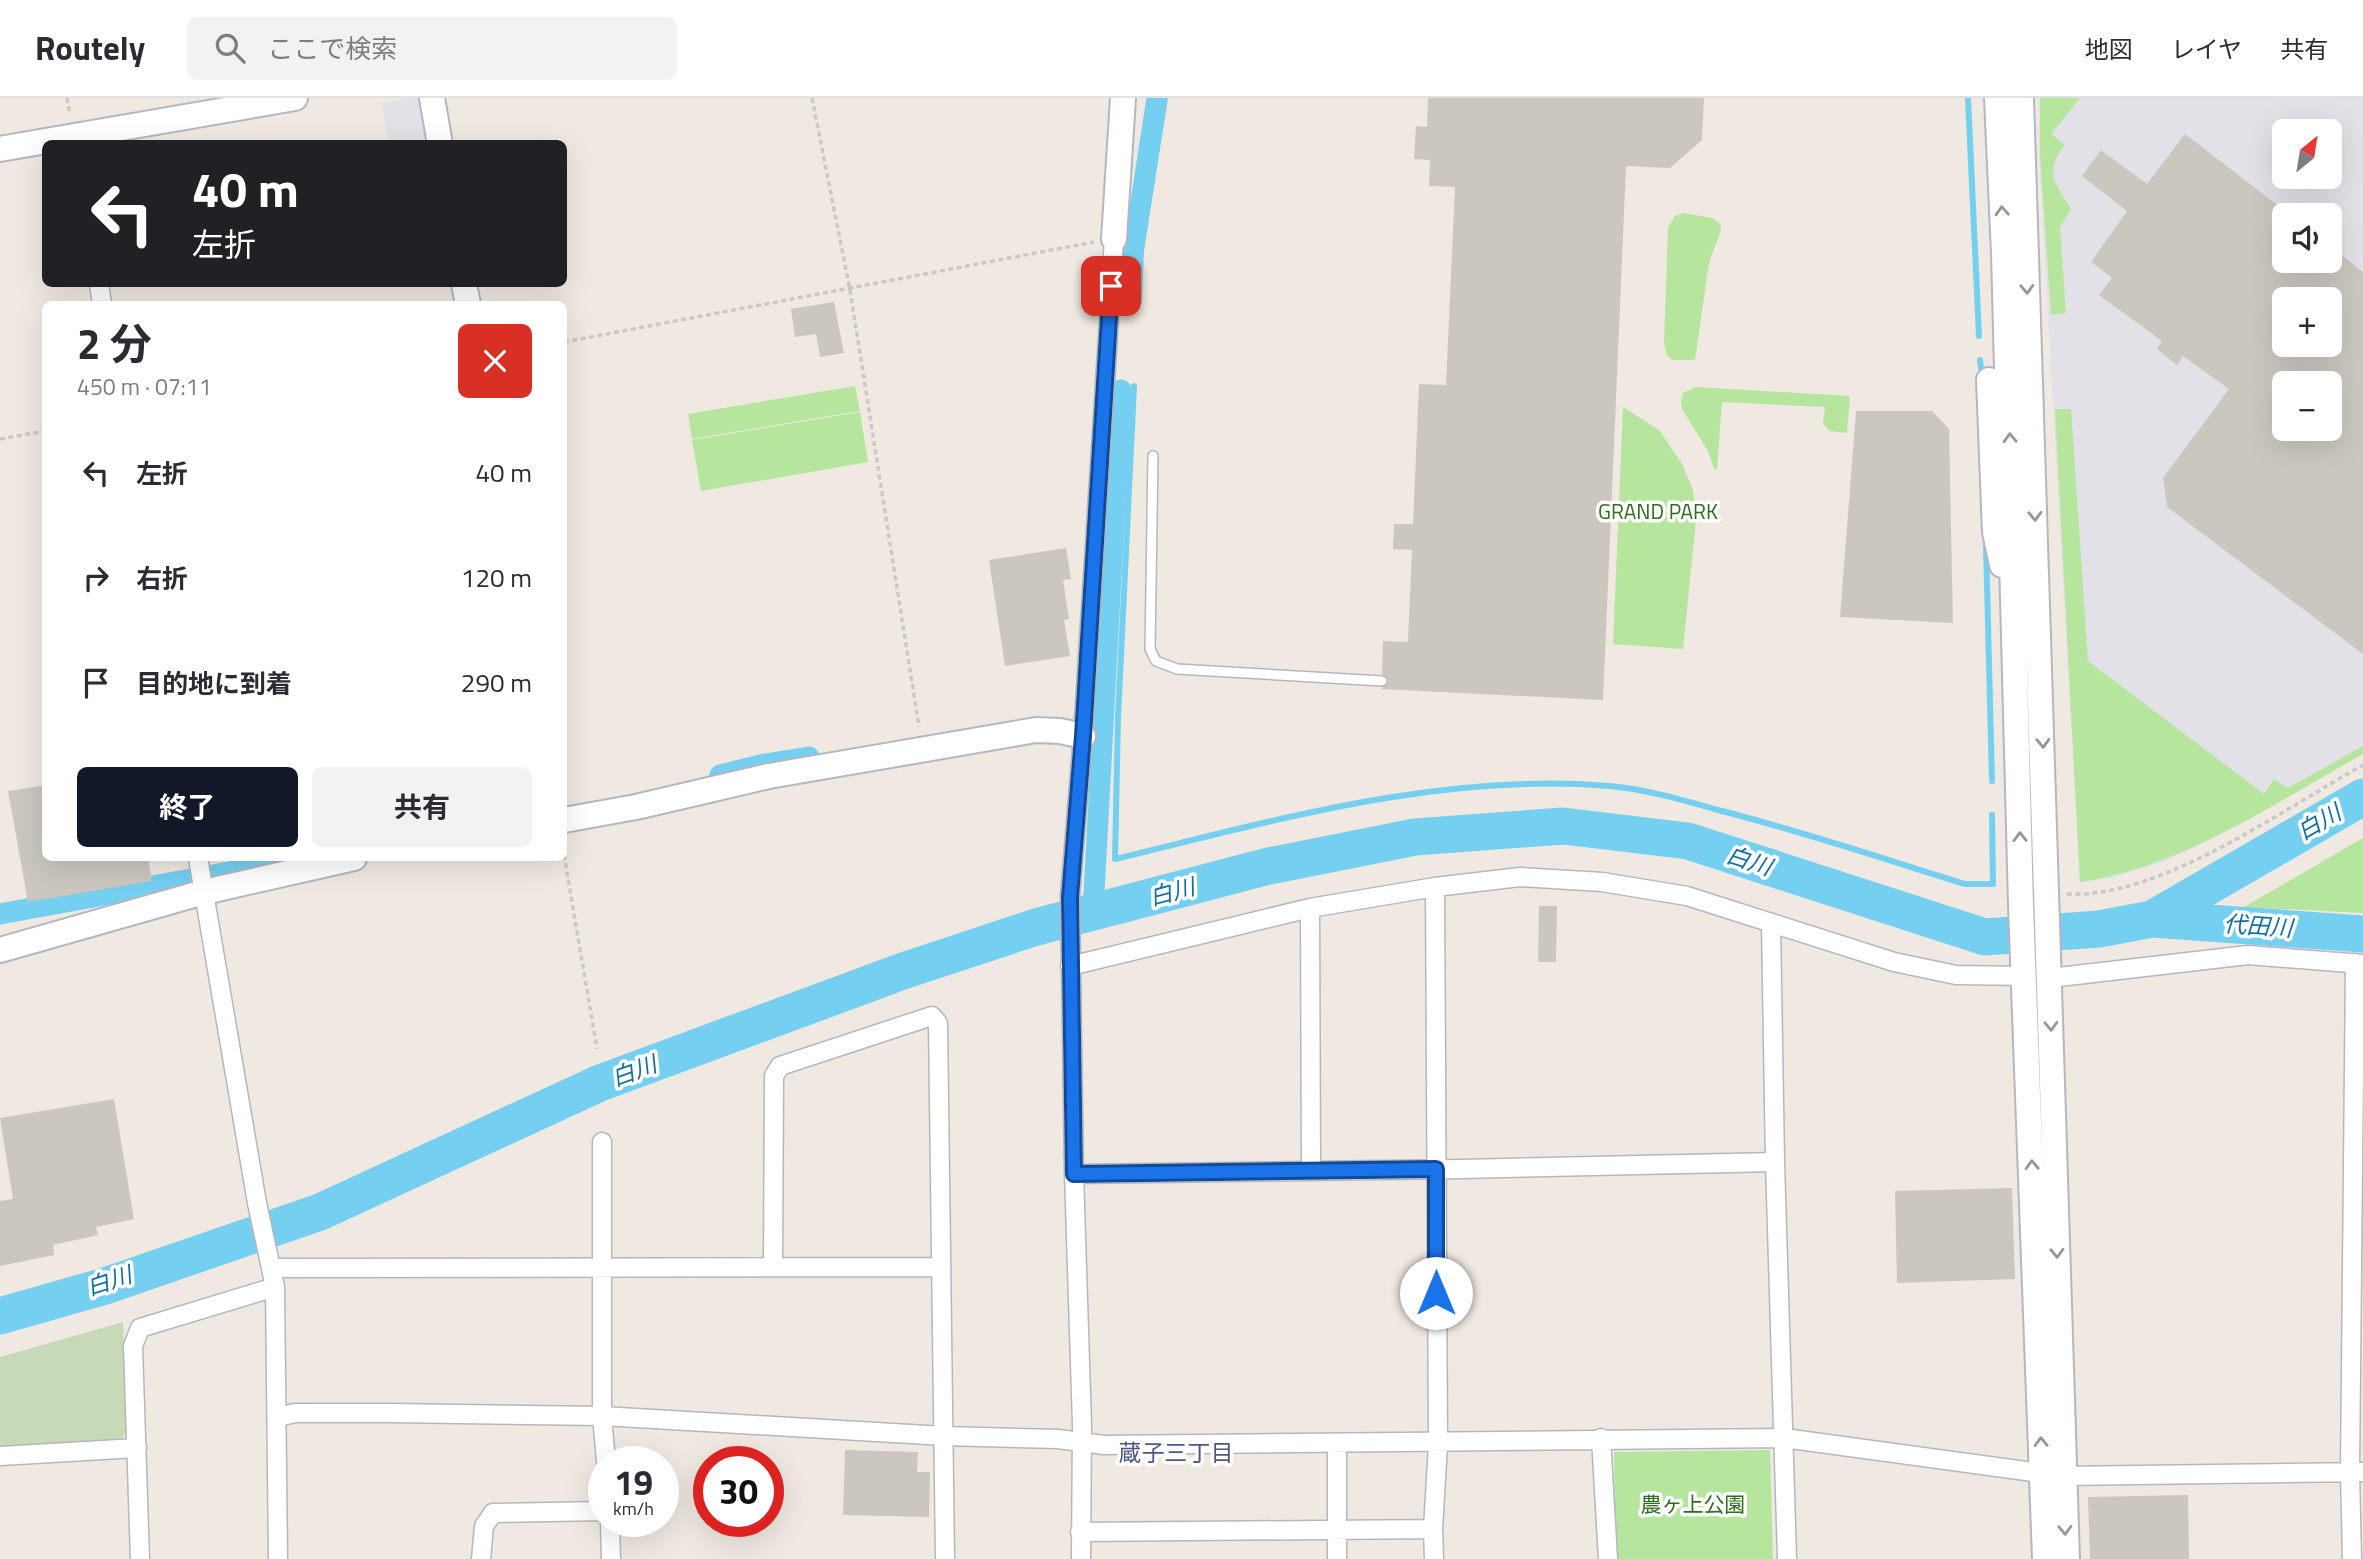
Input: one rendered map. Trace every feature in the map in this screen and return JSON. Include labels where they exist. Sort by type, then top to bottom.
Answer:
[{"type":"street","points":[[74,140],[295,98]]},
{"type":"street","points":[[432,98],[439,140]]},
{"type":"street","points":[[1081,1559],[1070,897],[1083,736],[1123,98]]},
{"type":"street","points":[[1997,98],[2004,254],[2021,905],[2037,968]]},
{"type":"street","points":[[2021,98],[2048,897],[2037,968],[2053,1474],[2045,1559]]},
{"type":"street","points":[[0,149],[42,144]]},
{"type":"street","points":[[1989,380],[1996,532],[2015,635]]},
{"type":"street","points":[[567,819],[636,807],[769,776],[1036,730],[1083,736]]},
{"type":"street","points":[[0,950],[201,876],[328,861]]},
{"type":"street","points":[[201,876],[257,1203],[275,1287],[278,1559]]},
{"type":"street","points":[[1070,966],[1310,908],[1435,887],[1520,877],[1602,881],[1686,896],[1894,962],[1956,975],[2248,955],[2359,964],[2356,1472],[2352,1559]]},
{"type":"street","points":[[1434,1559],[1438,1444],[1435,887]]},
{"type":"street","points":[[1310,908],[1311,1169]]},
{"type":"street","points":[[1771,923],[1787,1559]]},
{"type":"street","points":[[773,1265],[774,1076],[780,1066],[932,1016],[938,1023],[945,1559]]},
{"type":"street","points":[[602,1142],[605,1446]]},
{"type":"street","points":[[1074,1174],[1775,1161]]},
{"type":"street","points":[[271,1268],[773,1265],[940,1267]]},
{"type":"street","points":[[140,1559],[133,1346],[140,1328],[275,1287]]},
{"type":"street","points":[[278,1417],[296,1413],[603,1416],[944,1436],[1058,1439],[1081,1444],[1438,1444],[1601,1438],[1784,1438],[2053,1474],[2356,1472]]},
{"type":"street","points":[[1601,1438],[1608,1559]]},
{"type":"street","points":[[1336,1559],[1337,1443]]},
{"type":"street","points":[[0,1456],[137,1448]]},
{"type":"street","points":[[2053,1474],[2067,1559]]},
{"type":"street","points":[[481,1559],[484,1526],[493,1513],[588,1511]]},
{"type":"street","points":[[1080,1532],[1433,1529]]},
{"type":"street","points":[[610,1537],[611,1559]]},
{"type":"lane","points":[[1153,456],[1150,649],[1156,661],[1177,669],[1382,681]]},
{"type":"path","points":[[812,98],[850,290],[923,750]]},
{"type":"path","points":[[567,341],[1114,239]]},
{"type":"path","points":[[0,439],[42,432]]},
{"type":"path","points":[[2048,897],[2126,887],[2162,876],[2209,853],[2363,765]]},
{"type":"path","points":[[565,861],[597,1049]]},
{"type":"shaded area","points":[[424,98],[431,140],[388,140],[382,103]]},
{"type":"shaded area","points":[[2039,98],[2363,98],[2363,753],[2211,839],[2162,862],[2118,876],[2080,883],[2039,155]]},
{"type":"green space","points":[[2040,98],[2080,98],[2051,134],[2065,145],[2058,154],[2053,171],[2057,185],[2071,209],[2060,227],[2066,313],[2051,315],[2040,156]]},
{"type":"green space","points":[[1684,213],[1712,218],[1720,224],[1721,230],[1709,263],[1695,360],[1672,360],[1667,355],[1664,344],[1668,228],[1675,216]]},
{"type":"green space","points":[[855,386],[860,411],[692,439],[688,414]]},
{"type":"green space","points":[[1696,387],[1850,396],[1847,433],[1830,431],[1823,424],[1825,407],[1722,402],[1717,470],[1714,469],[1708,451],[1682,409],[1683,393]]},
{"type":"green space","name":"GRAND PARK","points":[[1623,407],[1659,430],[1681,462],[1692,487],[1697,510],[1683,649],[1613,644]]},
{"type":"green space","points":[[2055,409],[2071,409],[2088,661],[2264,794],[2274,779],[2288,788],[2363,746],[2363,754],[2192,848],[2118,874],[2080,882]]},
{"type":"green space","points":[[860,412],[868,462],[701,491],[692,440]]},
{"type":"green space","points":[[2363,838],[2363,913],[2244,907]]},
{"type":"green space","points":[[123,1322],[127,1431],[120,1441],[0,1447],[0,1357]]},
{"type":"green space","name":"農ヶ上公園","points":[[1770,1450],[1773,1559],[1616,1559],[1614,1452]]},
{"type":"building","points":[[1428,98],[1704,98],[1702,140],[1670,168],[1626,166],[1603,700],[1381,689],[1389,681],[1382,674],[1383,641],[1408,642],[1412,550],[1393,549],[1394,524],[1413,524],[1419,384],[1446,385],[1455,187],[1429,186],[1430,160],[1414,159],[1416,126],[1427,127]]},
{"type":"building","points":[[2185,134],[2275,203],[2272,203],[2272,273],[2342,273],[2342,255],[2363,272],[2363,654],[2167,507],[2163,478],[2229,389],[2183,356],[2177,365],[2157,349],[2162,341],[2099,295],[2112,278],[2091,262],[2127,211],[2082,176],[2101,150],[2147,184]]},
{"type":"building","points":[[834,302],[844,353],[820,357],[816,334],[795,337],[791,309]]},
{"type":"building","points":[[1856,411],[1932,411],[1949,429],[1953,623],[1840,617]]},
{"type":"building","points":[[1066,548],[1071,579],[1063,580],[1069,619],[1064,620],[1070,656],[1005,666],[989,560]]},
{"type":"building","points":[[42,786],[42,861],[149,861],[152,881],[28,902],[8,791]]},
{"type":"building","points":[[1539,906],[1557,906],[1556,962],[1538,962]]},
{"type":"building","points":[[114,1099],[134,1219],[96,1227],[98,1235],[53,1245],[54,1255],[0,1266],[0,1201],[13,1199],[0,1118]]},
{"type":"building","points":[[2012,1188],[2015,1279],[1897,1283],[1895,1191]]},
{"type":"building","points":[[845,1450],[918,1452],[917,1472],[930,1472],[929,1517],[843,1515]]},
{"type":"building","points":[[2188,1495],[2189,1559],[2090,1559],[2088,1497]]},
{"type":"waterway","points":[[1126,299],[1157,98]]},
{"type":"waterway","points":[[1139,301],[1141,248],[1165,98]]},
{"type":"waterway","points":[[1968,98],[1979,336]]},
{"type":"waterway","points":[[1980,360],[1981,368]]},
{"type":"waterway","points":[[1134,386],[1118,717],[1115,859],[1359,803],[1483,786],[1546,784],[1609,786],[1680,799],[1965,884],[1993,884],[1992,815]]},
{"type":"waterway","points":[[1093,912],[1121,390]]},
{"type":"waterway","points":[[1986,545],[1992,781]]},
{"type":"waterway","points":[[720,775],[809,757]]},
{"type":"waterway","name":"白川","points":[[0,1316],[105,1286],[320,1212],[600,1083],[903,971],[1036,927],[1269,866],[1415,837],[1563,826],[1688,841],[1985,937],[2099,929],[2152,919],[2363,797]]},
{"type":"waterway","points":[[0,914],[290,861]]},
{"type":"waterway","name":"代田川","points":[[2152,919],[2363,934]]},
{"type":"district","name":"蔵子三丁目","points":[[1176,1453]]},
{"type":"route","points":[[1111,286],[1083,736],[1070,897],[1074,1174],[1436,1169],[1436,1293]]}]
